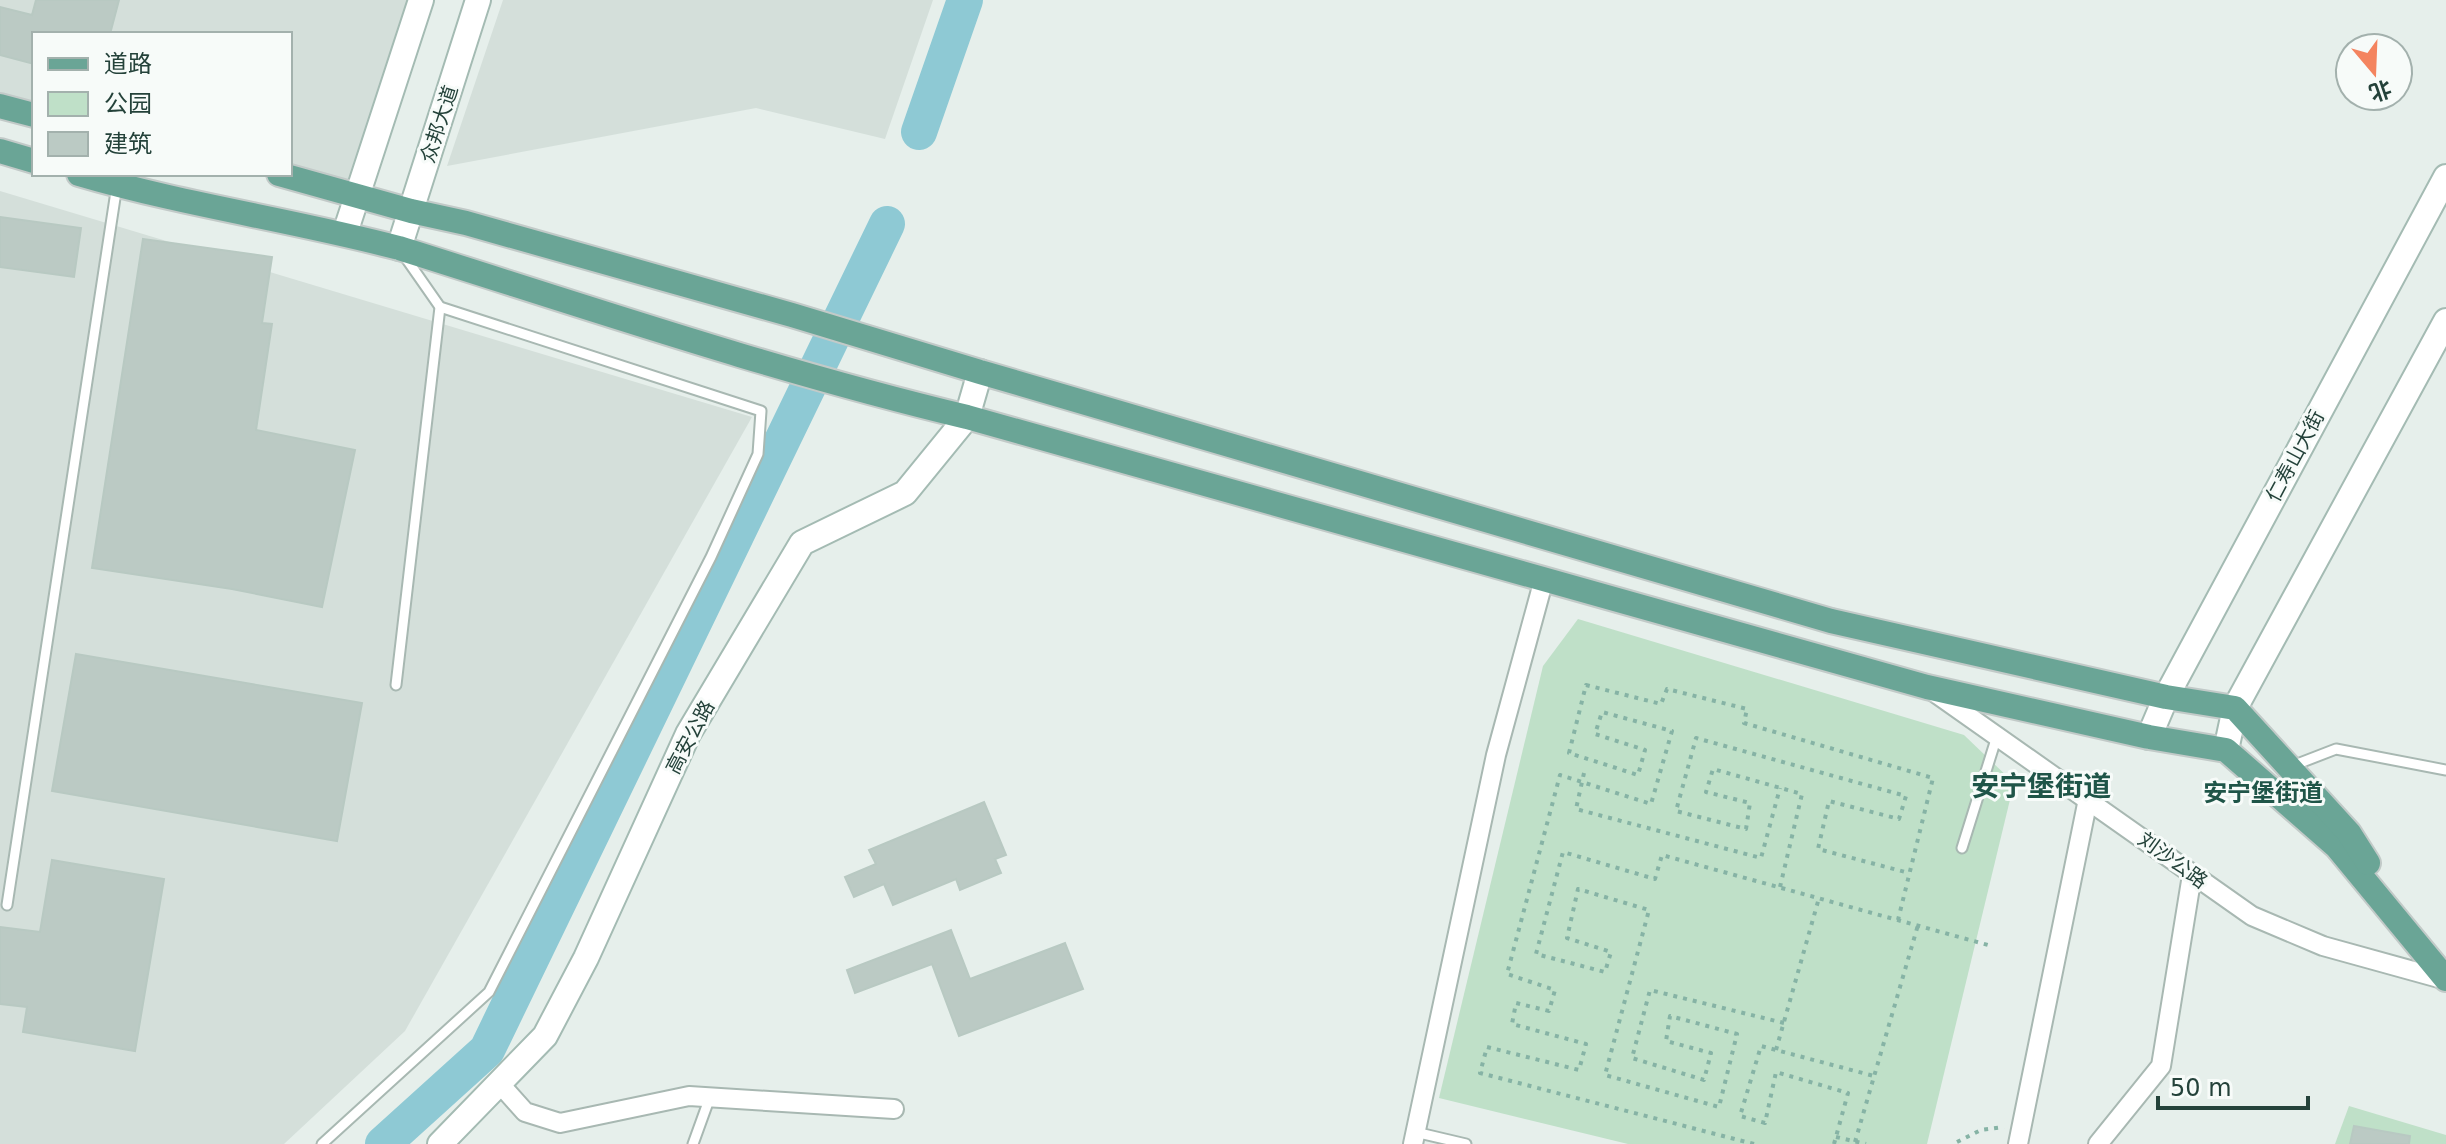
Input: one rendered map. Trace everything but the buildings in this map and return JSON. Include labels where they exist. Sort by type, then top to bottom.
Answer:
[{"type":"main road","points":[[345,233],[421,0]]},
{"type":"main road","name":"众邦大道","points":[[399,248],[478,0]]},
{"type":"main road","points":[[0,106],[32,114]]},
{"type":"main road","points":[[0,151],[32,160]]},
{"type":"main road","points":[[86,176],[345,233],[769,363],[1927,687],[2149,737],[2226,750],[2337,847],[2446,979]]},
{"type":"main road","points":[[287,176],[792,315],[1831,621],[2166,697],[2235,708],[2349,833],[2446,979]]},
{"type":"main road","name":"仁寿山大街","points":[[2149,737],[2166,697],[2446,177]]},
{"type":"main road","points":[[2226,750],[2235,708],[2446,321]]},
{"type":"main road","name":"高安公路","points":[[440,1144],[545,1036],[586,958],[688,734],[802,543],[905,493],[967,417],[980,372]]},
{"type":"street","points":[[1414,1138],[1496,755],[1544,579]]},
{"type":"street","name":"刘沙公路","points":[[1927,687],[2252,916],[2323,946],[2446,979]]},
{"type":"street","points":[[2018,1144],[2088,799]]},
{"type":"street","points":[[2098,1144],[2161,1066],[2192,875]]},
{"type":"street","points":[[500,1084],[525,1112],[560,1123],[689,1096],[894,1109]]},
{"type":"lane","points":[[7,905],[117,185]]},
{"type":"lane","points":[[322,1144],[489,992],[711,557],[758,454],[761,411],[440,307],[399,248]]},
{"type":"lane","points":[[396,685],[440,307]]},
{"type":"lane","points":[[1962,848],[1997,736]]},
{"type":"lane","points":[[2289,768],[2336,749],[2446,770]]},
{"type":"lane","points":[[693,1144],[710,1097]]},
{"type":"lane","points":[[1414,1138],[1466,1144]]},
{"type":"path","points":[[1754,1144],[1480,1073],[1487,1047],[1579,1070],[1586,1044],[1512,1024],[1516,1003],[1549,1011],[1555,990],[1507,974],[1560,775],[1651,804],[1672,731],[1602,712],[1595,734],[1645,750],[1638,775],[1569,753],[1586,685],[1661,704],[1667,689],[1747,709],[1744,723],[1933,778],[1898,920]]},
{"type":"path","points":[[1780,888],[1802,794],[1713,769],[1706,792],[1750,803],[1746,829],[1676,811],[1696,738],[1906,796],[1899,819],[1829,801],[1818,849],[1909,873]]},
{"type":"path","points":[[1584,773],[1576,809],[1761,858],[1780,788]]},
{"type":"path","points":[[1784,1023],[1650,990],[1632,1058],[1704,1080],[1711,1053],[1666,1041],[1670,1016],[1737,1034],[1719,1107],[1605,1075],[1649,910],[1578,889],[1567,938],[1611,952],[1605,972],[1536,954],[1563,852],[1655,879],[1662,855],[1988,945]]},
{"type":"path","points":[[1776,1050],[1819,898]]},
{"type":"path","points":[[1855,1142],[1918,925]]},
{"type":"path","points":[[1834,1144],[1848,1093],[1776,1072],[1765,1123],[1740,1116],[1761,1046],[1874,1076]]},
{"type":"path","points":[[1957,1142],[1981,1130],[2023,1123]]},
{"type":"path","points":[[1836,1137],[1866,1144]]},
{"type":"shaded area","points":[[0,0],[419,0],[357,194],[292,175],[292,32],[32,32],[32,109],[0,101]]},
{"type":"shaded area","points":[[503,0],[933,0],[885,139],[756,108],[447,166]]},
{"type":"shaded area","points":[[0,191],[752,417],[405,1031],[284,1144],[0,1144]]},
{"type":"green space","points":[[1578,619],[1964,735],[2014,783],[1927,1144],[1628,1144],[1439,1098],[1543,666]]},
{"type":"green space","points":[[2349,1106],[2446,1135],[2446,1144],[2335,1144]]},
{"type":"waterway","points":[[919,132],[965,0]]},
{"type":"waterway","points":[[383,1144],[487,1050],[887,224]]},
{"type":"district","name":"安宁堡街道","points":[[2041,786]]},
{"type":"district","name":"安宁堡街道","points":[[2263,793]]}]
